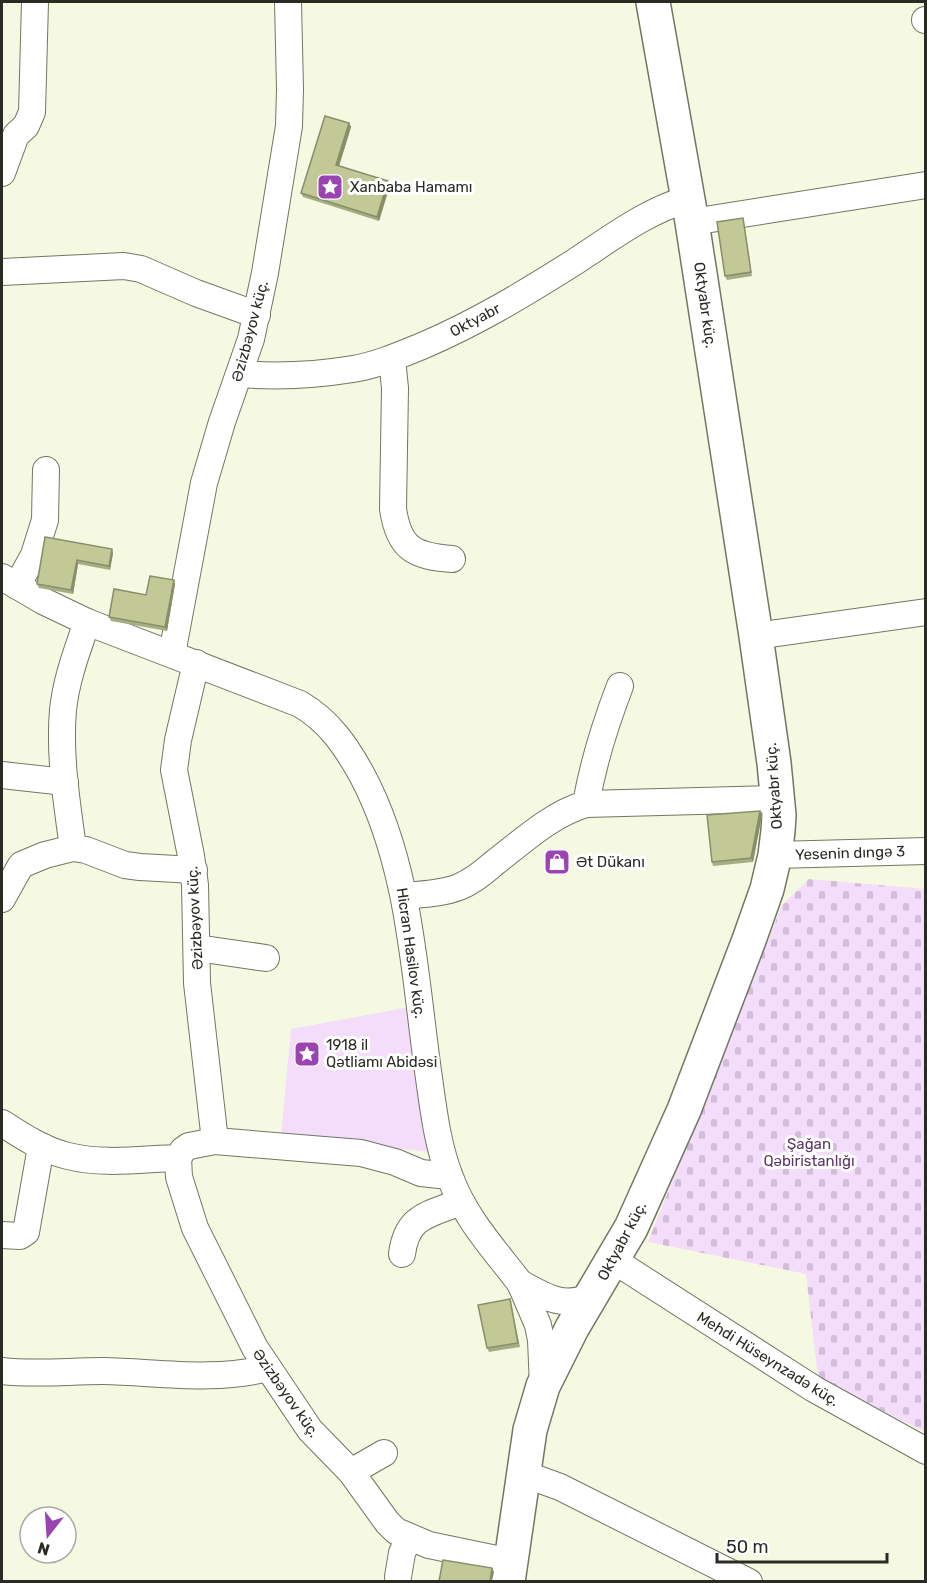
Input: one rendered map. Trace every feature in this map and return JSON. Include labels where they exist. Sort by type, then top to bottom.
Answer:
[{"type":"street","points":[[2,172],[11,144],[10,127],[26,126],[32,112],[35,2]]},
{"type":"street","name":"Əzizbəyov küç.","points":[[215,1141],[197,983],[194,870],[174,770],[204,483],[257,315],[289,126],[288,2]]},
{"type":"street","name":"Oktyabr küç.","points":[[510,1572],[530,1430],[543,1386],[572,1328],[613,1260],[655,1178],[684,1110],[767,889],[778,831],[778,800],[756,636],[690,210],[653,2]]},
{"type":"street","name":"Oktyabr","points":[[240,374],[306,375],[355,369],[392,359],[454,332],[502,306],[657,210],[690,210],[926,185]]},
{"type":"street","points":[[2,272],[124,266],[141,269],[196,293],[257,315]]},
{"type":"street","points":[[392,359],[395,388],[393,509],[396,525],[409,548],[417,554],[452,559]]},
{"type":"street","points":[[9,582],[34,555],[45,520],[46,470]]},
{"type":"street","name":"Hicran Hasilov küç.","points":[[9,582],[87,622],[300,704],[327,723],[356,764],[378,807],[404,896],[433,1106],[449,1176],[460,1202],[473,1222],[520,1282]]},
{"type":"street","points":[[756,636],[926,612]]},
{"type":"street","points":[[73,848],[65,782],[63,711],[73,664],[87,622]]},
{"type":"street","points":[[586,804],[601,736],[620,686]]},
{"type":"street","points":[[2,775],[65,782]]},
{"type":"street","points":[[404,896],[442,892],[460,887],[548,822],[571,809],[586,804],[778,800]]},
{"type":"street","points":[[2,899],[21,865],[38,857],[73,848],[86,850],[112,861],[132,866],[194,870]]},
{"type":"street","name":"Yesenin dıngə 3","points":[[775,855],[926,851]]},
{"type":"street","points":[[197,948],[266,958]]},
{"type":"street","points":[[2,1123],[43,1147],[69,1156],[97,1161],[178,1158],[189,1146],[215,1141],[361,1153],[395,1162],[421,1173],[449,1176]]},
{"type":"street","points":[[2,1235],[20,1236],[26,1232],[43,1147]]},
{"type":"street","name":"Əzizbəyov küç.","points":[[178,1158],[179,1177],[195,1228],[242,1324],[268,1368],[310,1430],[351,1472],[396,1531],[409,1538],[510,1572]]},
{"type":"street","points":[[402,1254],[404,1238],[411,1225],[460,1202]]},
{"type":"street","name":"Mehdi Hüseynzadə küç.","points":[[613,1260],[814,1389],[926,1452]]},
{"type":"street","points":[[520,1282],[561,1302],[569,1303],[591,1297]]},
{"type":"street","points":[[520,1282],[538,1325],[543,1386]]},
{"type":"street","points":[[538,1325],[556,1332],[572,1328]]},
{"type":"street","points":[[2,1371],[37,1375],[99,1371],[200,1376],[245,1374],[268,1368]]},
{"type":"street","points":[[351,1472],[384,1454]]},
{"type":"street","points":[[524,1474],[560,1487],[749,1581]]},
{"type":"street","points":[[398,1577],[402,1553],[409,1538]]},
{"type":"green space","name":"Şağan Qəbiristanlığı","points":[[809,879],[925,889],[925,1432],[818,1378],[806,1274],[648,1242],[782,905]]},
{"type":"green space","points":[[410,1007],[430,1152],[281,1136],[291,1029]]},
{"type":"building","points":[[325,116],[349,123],[336,165],[388,181],[377,217],[301,193]]},
{"type":"building","points":[[743,218],[751,272],[725,276],[717,222]]},
{"type":"building","points":[[45,537],[112,549],[109,566],[77,560],[71,590],[37,584]]},
{"type":"building","points":[[150,576],[174,580],[165,627],[109,617],[114,589],[146,595]]},
{"type":"building","points":[[760,811],[751,858],[712,862],[707,815]]},
{"type":"building","points":[[510,1299],[518,1343],[487,1348],[478,1305]]},
{"type":"building","points":[[443,1560],[492,1568],[490,1581],[439,1581]]},
{"type":"place","name":"Xanbaba Hamamı","points":[[330,187]]},
{"type":"place","name":"Ət Dükanı","points":[[557,862]]},
{"type":"place","name":"1918 il Qətliamı Abidəsi","points":[[307,1054]]}]
